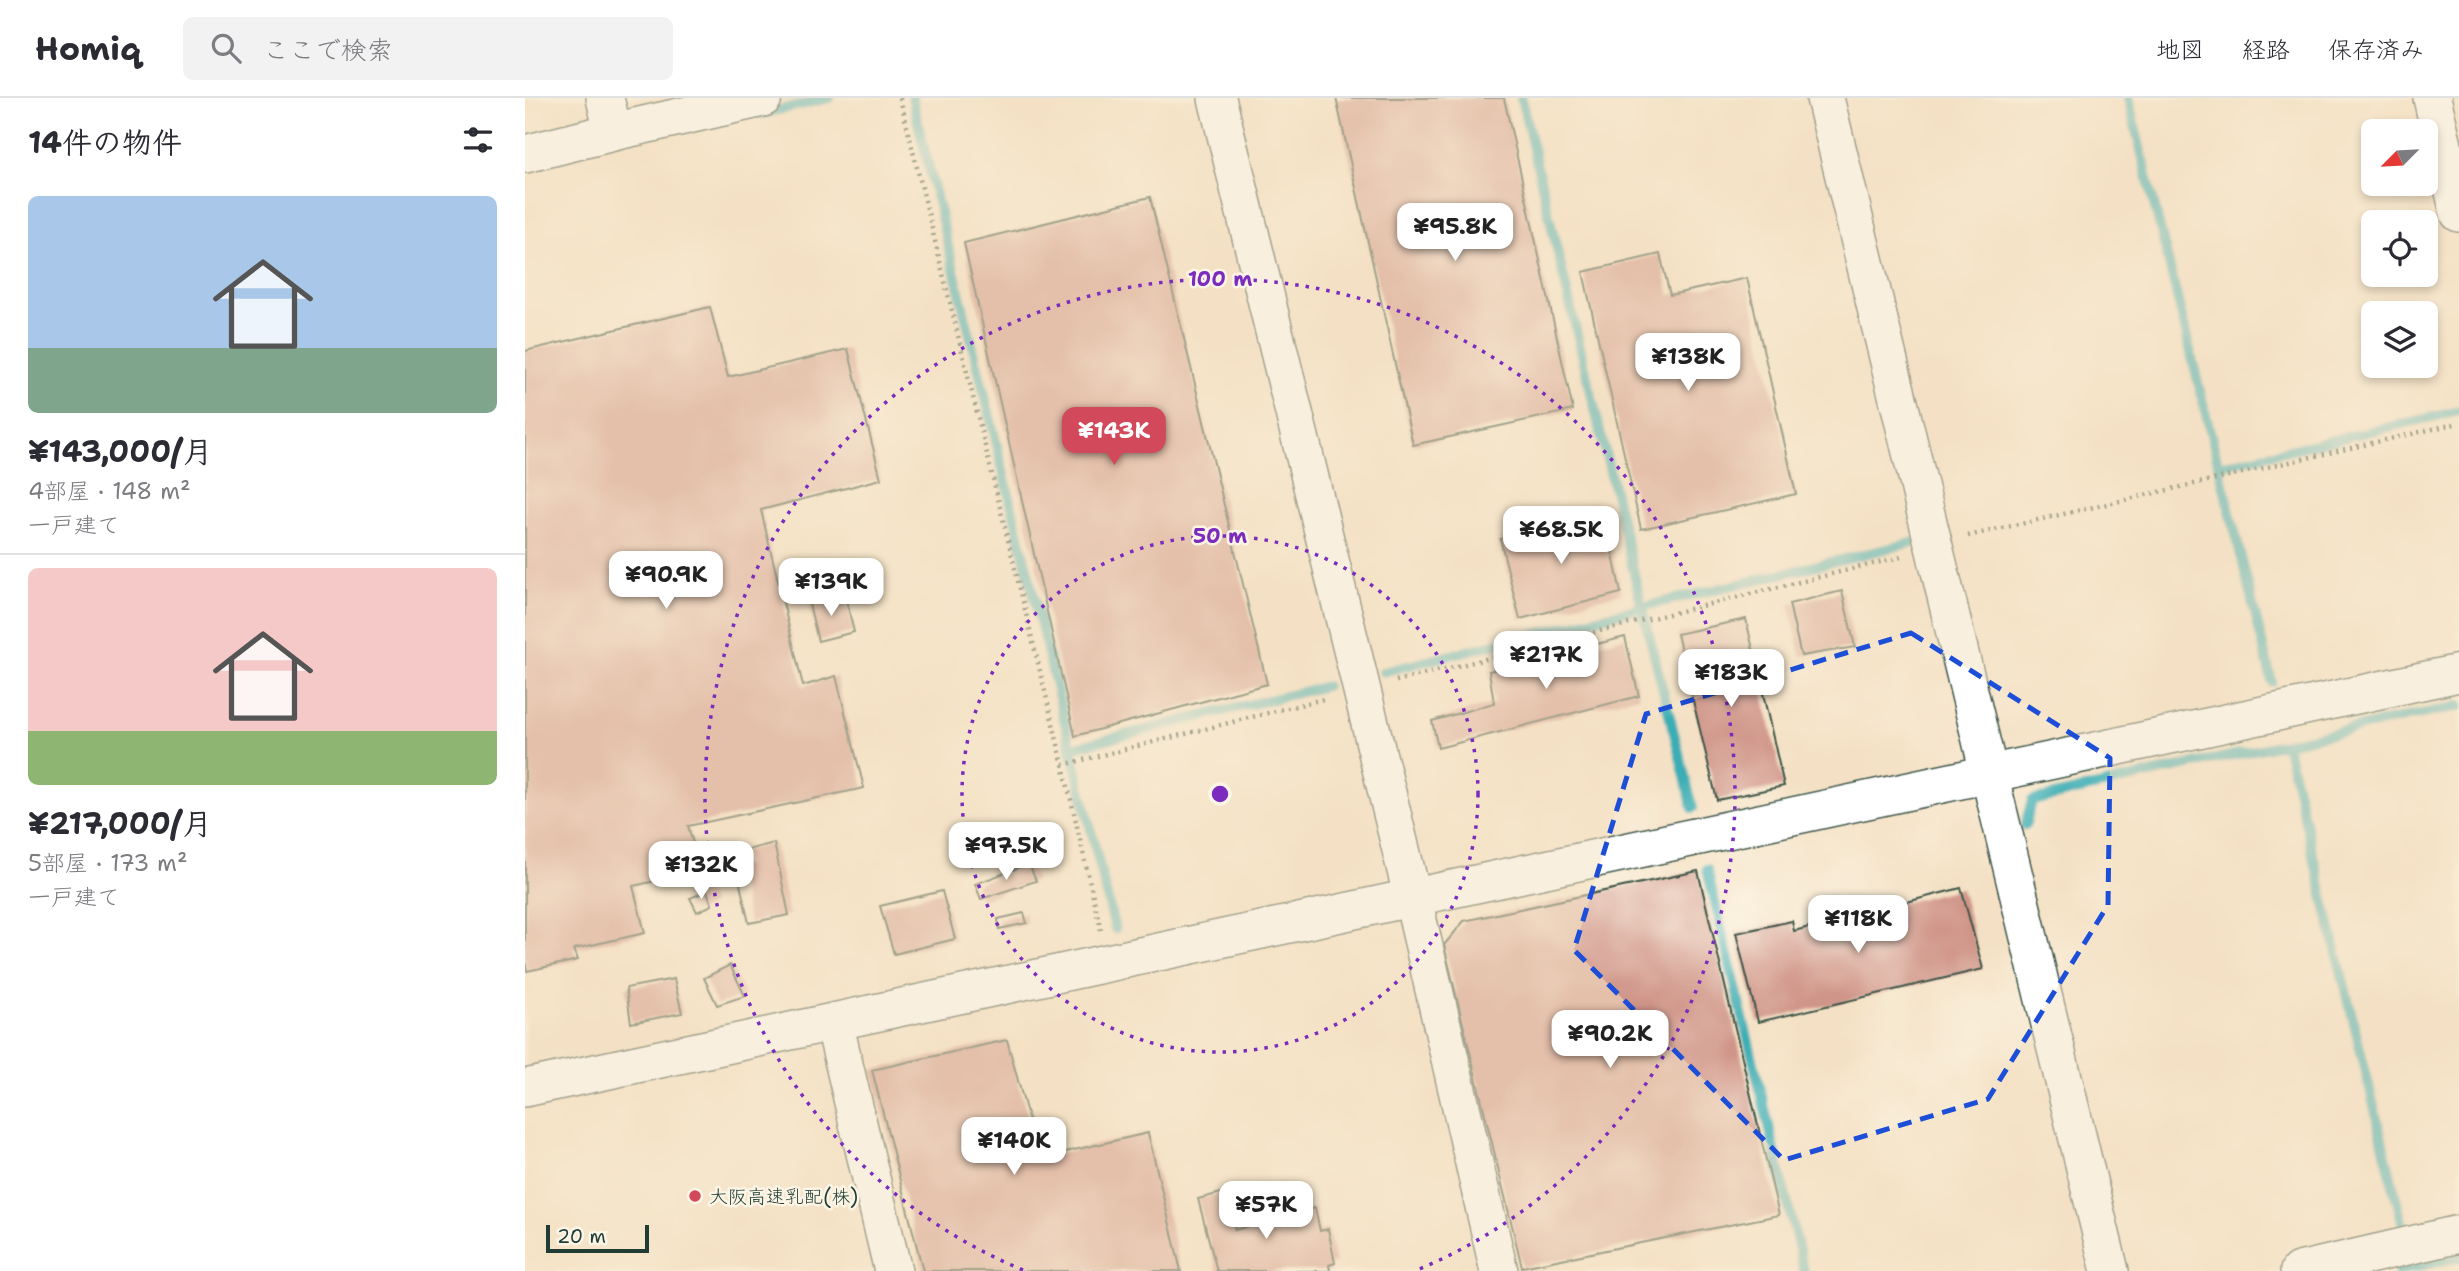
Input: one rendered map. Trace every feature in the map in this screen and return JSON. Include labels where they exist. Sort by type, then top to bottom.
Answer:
[{"type":"street","points":[[525,153],[609,115],[763,98]]},
{"type":"street","points":[[1217,98],[1413,899],[1499,1271]]},
{"type":"street","points":[[1825,98],[2110,1271]]},
{"type":"street","points":[[2431,98],[2459,213]]},
{"type":"street","points":[[525,1088],[2459,673]]},
{"type":"street","points":[[834,1022],[893,1271]]},
{"type":"street","points":[[2299,1271],[2459,1234]]},
{"type":"path","points":[[900,98],[1063,765],[1108,964]]},
{"type":"path","points":[[1063,765],[1934,547],[2459,423]]},
{"type":"highlighted area","points":[[1911,633],[2110,758],[2108,905],[1988,1099],[1784,1160],[1574,950],[1646,714]]},
{"type":"building","points":[[1336,98],[1504,98],[1573,410],[1413,445]]},
{"type":"building","points":[[1150,197],[1267,684],[1075,736],[964,243]]},
{"type":"building","points":[[1660,254],[1670,295],[1747,278],[1796,494],[1641,529],[1583,272]]},
{"type":"building","points":[[710,307],[728,377],[848,349],[881,479],[761,510],[803,686],[836,676],[864,788],[688,826],[701,871],[633,886],[645,933],[574,949],[578,960],[527,971],[525,351]]},
{"type":"building","points":[[1604,513],[1621,593],[1520,619],[1500,539]]},
{"type":"building","points":[[1842,591],[1855,647],[1801,656],[1789,604]]},
{"type":"building","points":[[845,595],[854,632],[818,641],[809,604]]},
{"type":"building","points":[[1746,619],[1784,786],[1717,800],[1677,634]]},
{"type":"building","points":[[1625,637],[1639,696],[1438,748],[1432,721],[1494,703],[1489,671]]},
{"type":"building","points":[[774,843],[789,915],[749,923],[736,867],[747,865],[743,851]]},
{"type":"building","points":[[1029,864],[1036,881],[981,899],[975,884]]},
{"type":"building","points":[[1698,871],[1779,1215],[1522,1267],[1444,945],[1464,921]]},
{"type":"building","points":[[1961,888],[1983,969],[1758,1022],[1736,933],[1792,921],[1794,931]]},
{"type":"building","points":[[707,891],[712,905],[697,912],[690,898]]},
{"type":"building","points":[[942,891],[955,939],[894,954],[880,906]]},
{"type":"building","points":[[1024,913],[1027,923],[999,929],[998,919]]},
{"type":"building","points":[[730,965],[745,996],[717,1005],[704,978]]},
{"type":"building","points":[[674,979],[682,1013],[631,1023],[626,988]]},
{"type":"building","points":[[1007,1040],[1039,1158],[1148,1133],[1181,1271],[923,1271],[872,1070]]},
{"type":"building","points":[[1225,1192],[1235,1230],[1315,1208],[1320,1231],[1328,1229],[1335,1263],[1329,1265],[1330,1271],[1217,1271],[1198,1199]]},
{"type":"waterway","points":[[762,114],[830,98]]},
{"type":"waterway","points":[[912,98],[1071,748],[1326,686]]},
{"type":"waterway","points":[[1521,98],[1642,607],[1693,808]]},
{"type":"waterway","points":[[2128,98],[2272,682]]},
{"type":"waterway","points":[[2218,466],[2459,411]]},
{"type":"waterway","points":[[1383,672],[1915,542]]},
{"type":"waterway","points":[[2286,743],[2459,706]]},
{"type":"waterway","points":[[2025,825],[2032,801],[2286,743],[2413,1267],[2398,1271]]},
{"type":"waterway","points":[[1071,748],[1115,929]]},
{"type":"waterway","points":[[1707,869],[1804,1271]]},
{"type":"waterway","points":[[2413,1267],[2459,1257]]},
{"type":"place","name":"大阪高速乳配(株)","points":[[695,1196]]}]
